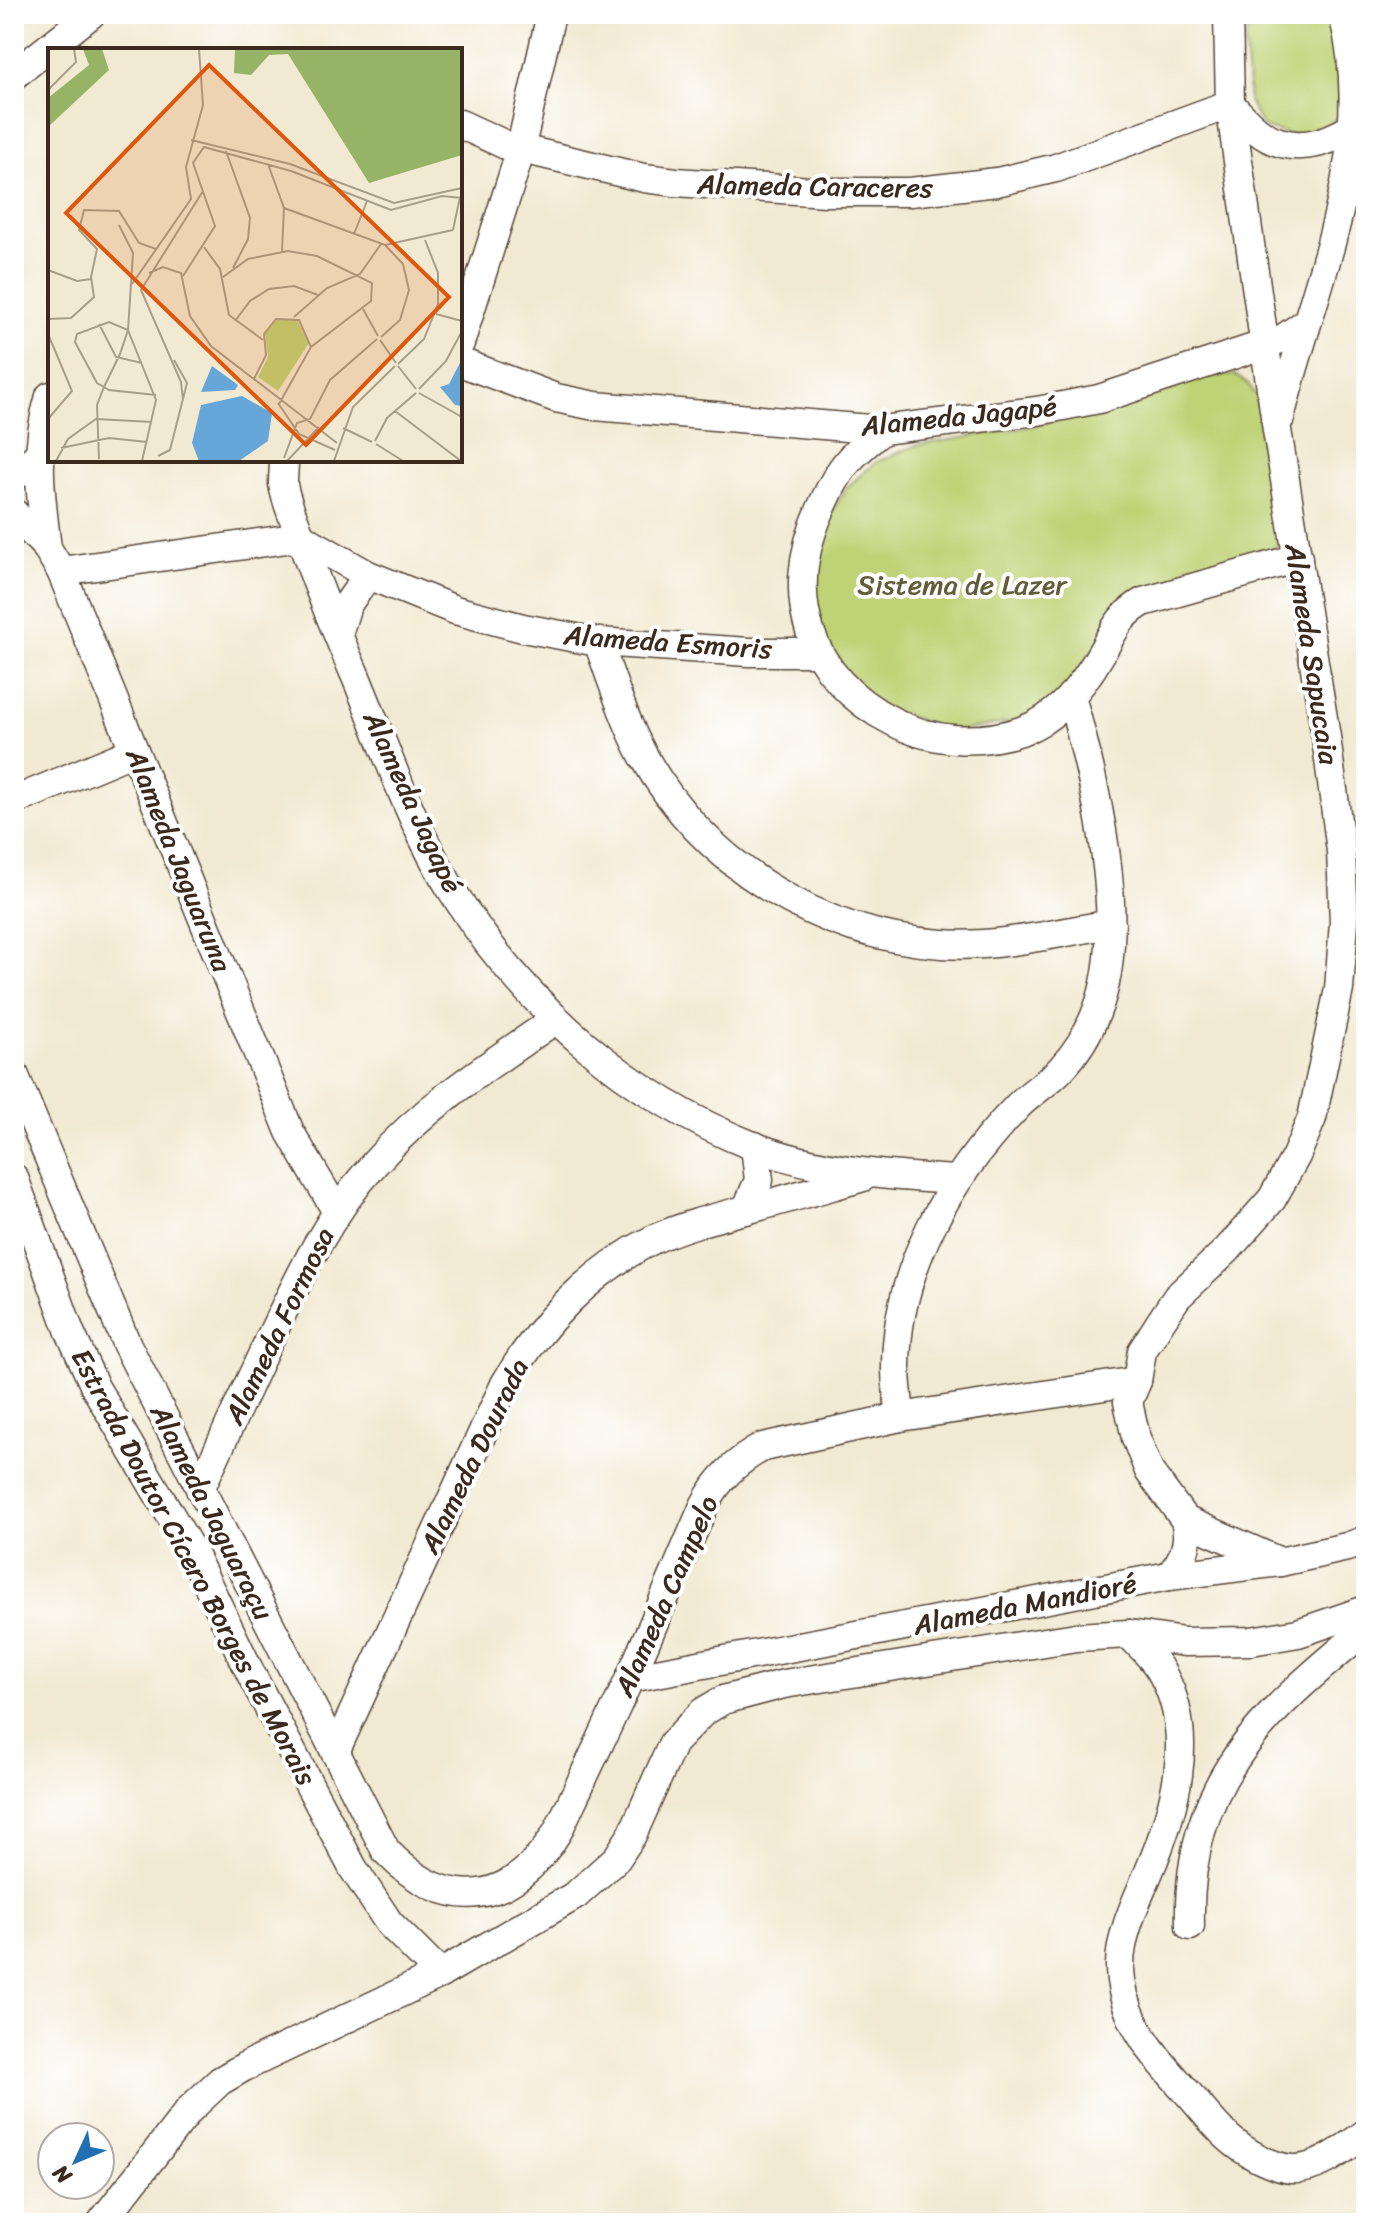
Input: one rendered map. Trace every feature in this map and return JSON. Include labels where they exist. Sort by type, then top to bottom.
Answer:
[{"type":"street","points":[[48,48],[91,14]]},
{"type":"street","points":[[462,337],[521,147],[551,14]]},
{"type":"street","name":"Alameda Sapucaia","points":[[1233,16],[1230,104],[1341,851],[1344,922],[1339,989],[1312,1118],[1296,1156],[1272,1199],[1227,1250],[1177,1297],[1142,1351],[1137,1381],[1128,1402],[1136,1438],[1149,1471],[1185,1520],[1280,1562]]},
{"type":"street","points":[[1277,430],[1307,322],[1340,224],[1362,121],[1361,79],[1348,16]]},
{"type":"street","points":[[14,75],[48,48]]},
{"type":"street","points":[[1230,104],[1259,132],[1293,146],[1334,138],[1362,121]]},
{"type":"street","name":"Alameda Caraceres","points":[[462,125],[521,147],[644,178],[826,192],[910,192],[997,182],[1056,168],[1230,104]]},
{"type":"street","name":"Alameda Jagapé","points":[[462,363],[556,398],[595,406],[882,430],[1037,411],[1099,399],[1284,338],[1307,322]]},
{"type":"street","points":[[48,406],[38,455],[39,492],[54,560],[301,537]]},
{"type":"street","points":[[882,430],[850,459],[827,495],[814,525],[802,585],[805,617],[816,652],[852,694],[876,713],[914,733],[950,739],[983,739],[1021,731],[1040,722],[1071,696],[1100,655],[1122,616],[1130,609],[1143,602],[1298,558]]},
{"type":"street","points":[[14,477],[38,455]]},
{"type":"street","name":"Alameda Jagapé","points":[[284,462],[283,486],[301,537],[418,826],[452,890],[485,939],[525,989],[555,1020],[645,1089],[689,1116],[755,1146],[837,1169],[956,1180]]},
{"type":"street","name":"Alameda Jaguaruna","points":[[14,513],[54,560],[290,1132],[337,1212]]},
{"type":"street","name":"Alameda Esmoris","points":[[301,537],[368,575],[455,610],[523,628],[598,642],[749,652],[816,652]]},
{"type":"street","points":[[338,634],[347,605],[368,575]]},
{"type":"street","points":[[598,642],[625,718],[644,756],[671,798],[720,851],[748,875],[795,904],[841,924],[892,938],[944,944],[989,943],[1111,924]]},
{"type":"street","points":[[900,1417],[896,1368],[900,1327],[926,1234],[956,1180],[989,1136],[1060,1070],[1089,1031],[1106,977],[1111,924],[1109,882],[1090,763],[1071,696]]},
{"type":"street","points":[[14,801],[134,751]]},
{"type":"street","name":"Alameda Formosa","points":[[200,1489],[304,1266],[337,1212],[375,1163],[418,1120],[463,1083],[555,1020]]},
{"type":"street","name":"Alameda Jaguaraçu","points":[[14,1074],[127,1345],[386,1851],[419,1880],[444,1890],[472,1894]]},
{"type":"street","points":[[746,1210],[759,1180],[755,1146]]},
{"type":"street","name":"Alameda Dourada","points":[[335,1752],[505,1384],[522,1354],[575,1294],[611,1265],[654,1240],[710,1218],[874,1174]]},
{"type":"street","name":"Estrada Doutor Cícero Borges de Morais","points":[[14,1178],[70,1332],[95,1387],[191,1550],[252,1676],[353,1868],[389,1923],[440,1974]]},
{"type":"street","name":"Alameda Campelo","points":[[472,1894],[497,1889],[523,1876],[545,1854],[630,1678],[713,1489],[744,1456],[763,1447],[900,1417],[1137,1381]]},
{"type":"street","points":[[171,1431],[183,1440],[200,1440],[229,1426]]},
{"type":"street","points":[[1169,1576],[1181,1563],[1186,1549],[1188,1531],[1185,1520]]},
{"type":"street","name":"Alameda Mandioré","points":[[630,1678],[1169,1576],[1280,1562],[1366,1540]]},
{"type":"street","points":[[101,2223],[189,2110],[220,2081],[440,1974],[576,1895],[607,1867],[632,1835],[673,1743],[703,1712],[723,1700],[784,1684],[1076,1637],[1129,1634],[1184,1642],[1230,1642],[1298,1633],[1366,1610]]},
{"type":"street","points":[[650,1629],[666,1653],[683,1666]]},
{"type":"street","points":[[1190,1926],[1189,1896],[1197,1847],[1208,1808],[1225,1773],[1256,1731],[1316,1671],[1366,1629]]},
{"type":"street","points":[[1298,1633],[1316,1671]]},
{"type":"street","points":[[1129,1634],[1163,1673],[1179,1720],[1181,1744],[1173,1799],[1161,1844],[1140,1892],[1122,1950],[1123,1991],[1133,2021],[1157,2058],[1216,2126],[1251,2154],[1281,2167],[1305,2168],[1366,2133]]},
{"type":"street","points":[[310,1703],[358,1701]]},
{"type":"green space","points":[[1317,14],[1335,33],[1341,113],[1322,129],[1305,135],[1262,126],[1249,101],[1245,41],[1249,28],[1264,15]]},
{"type":"green space","name":"Sistema de Lazer","points":[[1235,375],[1249,385],[1258,399],[1280,536],[1276,547],[1264,558],[1131,597],[1066,688],[1030,719],[952,732],[876,705],[844,671],[817,629],[811,592],[828,519],[847,487],[876,462],[914,446],[1027,427],[1103,410],[1208,377]]}]
